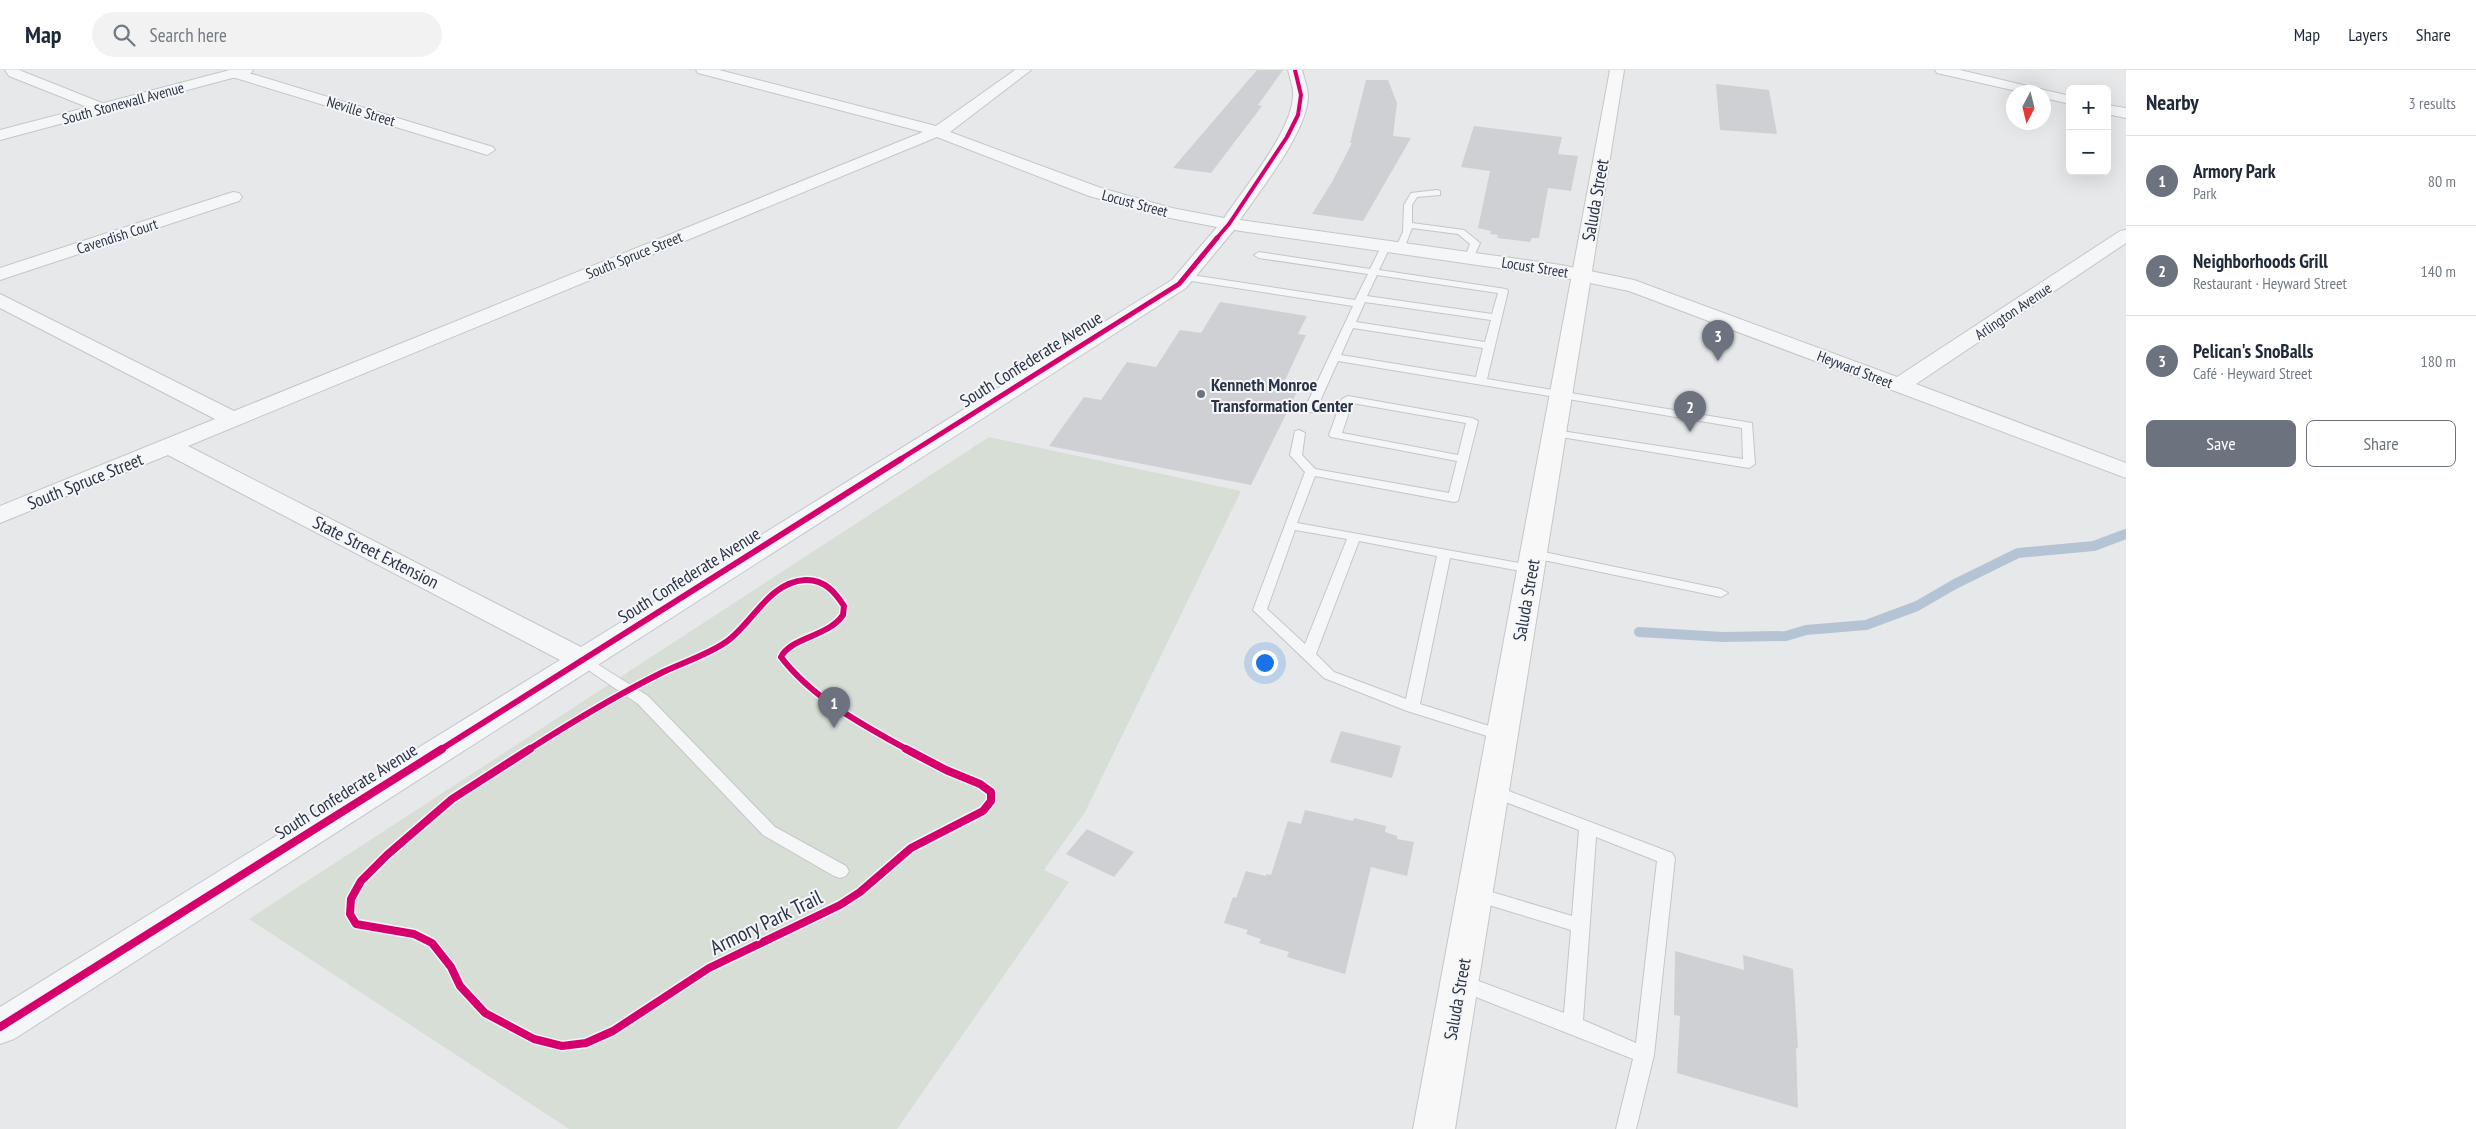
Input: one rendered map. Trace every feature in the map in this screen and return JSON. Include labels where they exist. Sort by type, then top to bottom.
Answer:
[{"type":"main road","name":"Saluda Street","points":[[1442,1127],[1460,982],[1617,70]]},
{"type":"street","points":[[12,70],[14,73],[102,108]]},
{"type":"street","name":"Locust Street","points":[[703,70],[878,114],[936,132],[1095,192],[1170,213],[1229,224],[1582,274]]},
{"type":"street","name":"South Spruce Street","points":[[0,515],[936,132],[965,116],[1024,70]]},
{"type":"street","name":"South Confederate Avenue","points":[[0,1027],[1179,284],[1229,224],[1287,137],[1298,115],[1301,94],[1295,70]]},
{"type":"street","points":[[1942,70],[2007,85]]},
{"type":"street","name":"South Stonewall Avenue","points":[[0,135],[240,72]]},
{"type":"street","name":"Neville Street","points":[[240,72],[487,150]]},
{"type":"street","points":[[2051,96],[2066,99]]},
{"type":"street","points":[[2111,110],[2126,113]]},
{"type":"street","name":"Cavendish Court","points":[[0,274],[233,197]]},
{"type":"street","name":"Arlington Avenue","points":[[1899,386],[2126,235]]},
{"type":"street","name":"Heyward Street","points":[[1582,274],[1634,286],[2126,472]]},
{"type":"street","points":[[0,300],[232,419]]},
{"type":"street","name":"State Street Extension","points":[[169,446],[583,660]]},
{"type":"lane","points":[[1310,410],[1374,271],[1393,246],[1408,232],[1408,205],[1414,195],[1437,193]]},
{"type":"lane","points":[[1408,225],[1461,232],[1475,243],[1470,257]]},
{"type":"lane","points":[[1259,255],[1503,291],[1482,379]]},
{"type":"lane","points":[[1185,277],[1496,318]]},
{"type":"lane","points":[[1349,324],[1490,346]]},
{"type":"lane","points":[[1335,357],[1482,379],[1748,425],[1749,464],[1555,433]]},
{"type":"lane","points":[[1299,433],[1296,455],[1312,472],[1454,498],[1472,421],[1348,399],[1336,435],[1463,458]]},
{"type":"lane","points":[[1312,472],[1290,525],[1260,610],[1330,676],[1412,707],[1503,736]]},
{"type":"lane","points":[[1290,525],[1444,553],[1533,562],[1721,593]]},
{"type":"lane","points":[[1308,655],[1354,537]]},
{"type":"lane","points":[[1412,707],[1444,553]]},
{"type":"lane","points":[[583,660],[643,700],[769,831],[840,871]]},
{"type":"lane","points":[[1493,791],[1666,858],[1644,1055],[1626,1129]]},
{"type":"lane","points":[[1573,1025],[1588,827]]},
{"type":"lane","points":[[1475,894],[1582,926]]},
{"type":"lane","points":[[1460,982],[1573,1025],[1644,1055]]},
{"type":"shaded area","points":[[989,437],[1241,491],[1085,812],[1044,870],[1069,882],[897,1129],[569,1129],[249,919]]},
{"type":"building","points":[[1257,70],[1283,70],[1258,105],[1262,106],[1211,173],[1173,168]]},
{"type":"building","points":[[1366,80],[1388,80],[1397,103],[1393,136],[1411,138],[1363,221],[1312,214],[1332,182],[1352,143],[1350,143]]},
{"type":"building","points":[[1716,84],[1769,90],[1777,134],[1720,130]]},
{"type":"building","points":[[1474,126],[1562,137],[1558,154],[1578,156],[1571,191],[1548,188],[1539,238],[1532,238],[1530,242],[1497,238],[1498,235],[1490,234],[1491,231],[1478,228],[1490,171],[1461,167]]},
{"type":"building","name":"Kenneth Monroe Transformation Center","points":[[1220,302],[1307,316],[1298,334],[1306,335],[1281,389],[1297,392],[1251,485],[1049,446],[1084,397],[1101,400],[1127,362],[1156,367],[1180,330],[1201,333]]},
{"type":"building","points":[[1341,731],[1401,746],[1392,778],[1330,762]]},
{"type":"building","points":[[1305,810],[1353,821],[1354,818],[1386,826],[1385,832],[1397,836],[1397,839],[1414,842],[1407,876],[1371,867],[1345,974],[1287,957],[1289,952],[1259,943],[1261,939],[1246,934],[1248,930],[1224,923],[1233,897],[1236,898],[1246,871],[1265,876],[1266,874],[1271,875],[1288,821],[1301,824]]},
{"type":"building","points":[[1087,829],[1134,852],[1114,877],[1066,854]]},
{"type":"building","points":[[1675,951],[1744,970],[1743,955],[1793,969],[1798,1048],[1796,1048],[1798,1108],[1677,1073],[1680,1016],[1674,1015]]},
{"type":"waterway","points":[[1639,632],[1723,637],[1786,636],[1806,630],[1866,625],[1917,606],[1955,584],[2018,553],[2094,546],[2126,534]]},
{"type":"cycle path","points":[[0,1027],[1179,284],[1229,224],[1287,137],[1298,115],[1301,95],[1295,70]]},
{"type":"cycle path","name":"Armory Park Trail","points":[[804,580],[819,582],[831,589],[844,606],[843,615],[838,623],[828,630],[785,649],[781,657],[791,670],[808,686],[853,718],[902,747],[946,770],[973,781],[991,792],[991,801],[983,811],[911,848],[860,892],[840,905],[709,968],[613,1031],[586,1043],[562,1046],[534,1039],[485,1013],[460,986],[451,967],[432,943],[414,934],[356,924],[350,914],[351,899],[361,881],[387,855],[452,799],[571,722],[665,671],[688,662],[726,642],[780,588],[804,580]]},
{"type":"place","name":"Pelican's SnoBalls","points":[[1718,361]]},
{"type":"place","name":"Kenneth Monroe Transformation Center","points":[[1201,394]]},
{"type":"place","name":"Neighborhoods Grill","points":[[1690,432]]},
{"type":"place","name":"Armory Park","points":[[834,728]]}]
